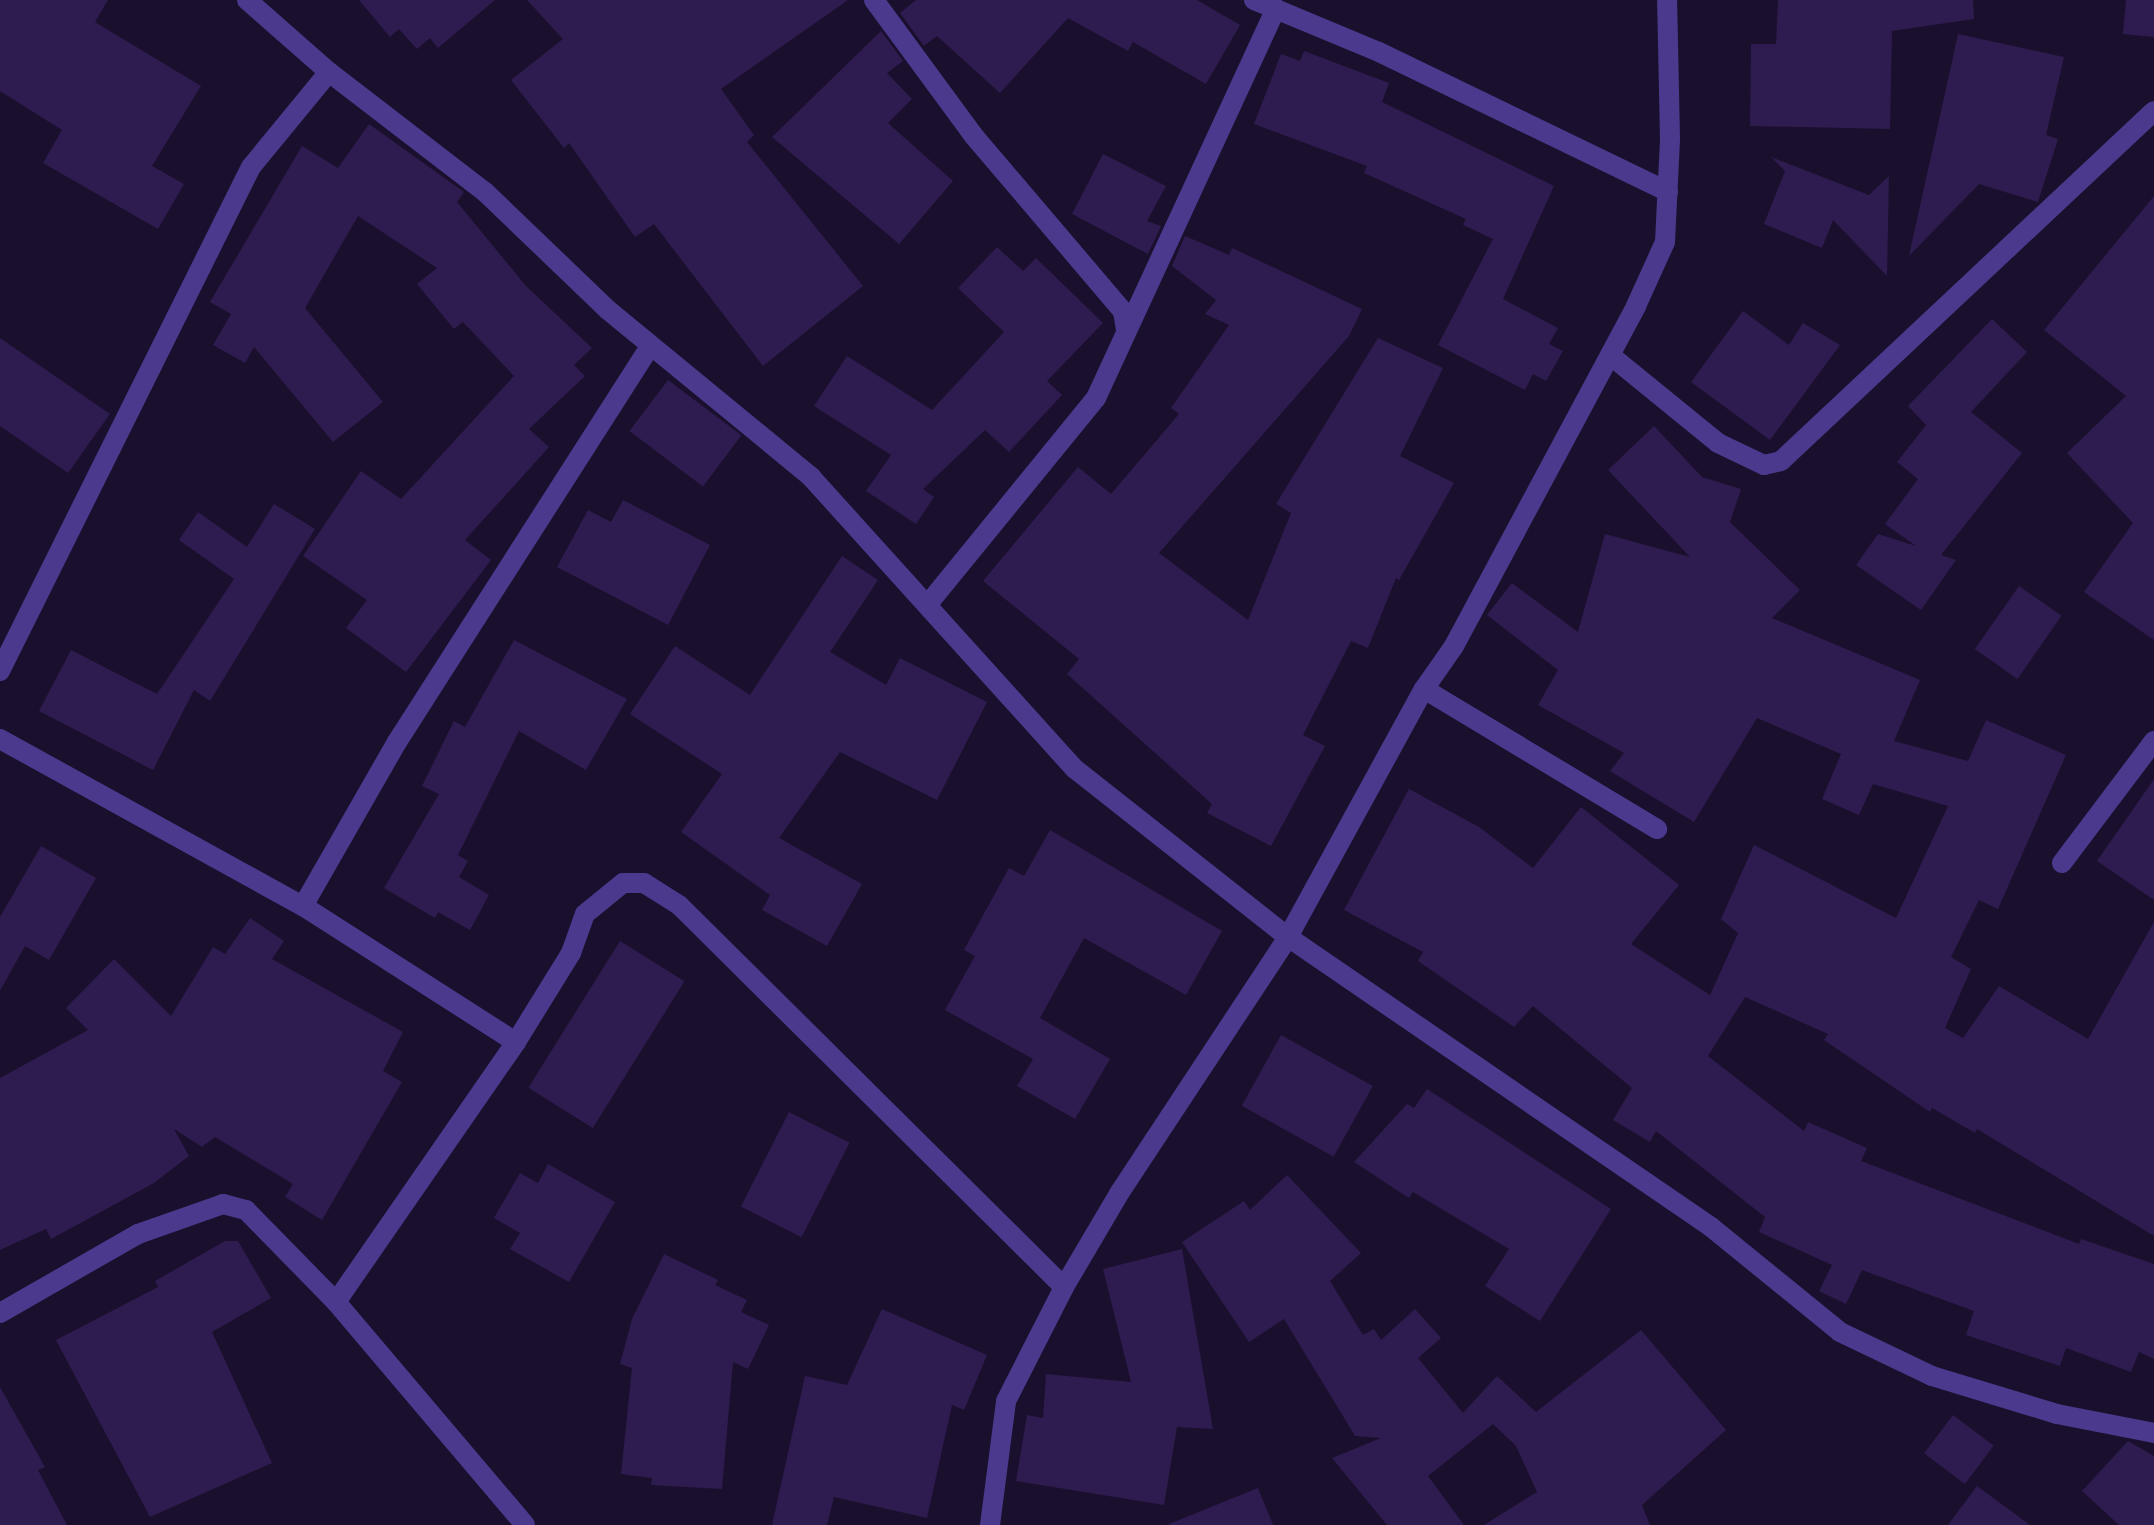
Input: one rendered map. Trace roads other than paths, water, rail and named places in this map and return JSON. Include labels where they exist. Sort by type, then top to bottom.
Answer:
[{"type":"street","points":[[247,0],[329,72],[485,192],[650,346],[811,477],[1075,769],[1288,937],[1711,1227],[1840,1332],[1932,1376],[2057,1414],[2154,1433]]},
{"type":"street","points":[[874,0],[973,135],[1123,311],[1126,329]]},
{"type":"street","points":[[1254,0],[1379,52],[1668,192]]},
{"type":"street","points":[[990,1525],[1006,1401],[1064,1287],[1120,1192],[1288,937],[1424,689],[1454,646],[1610,355],[1665,242],[1668,192],[1667,0]]},
{"type":"street","points":[[928,604],[1096,398],[1120,355],[1126,329],[1276,9]]},
{"type":"street","points":[[0,671],[251,167],[329,72]]},
{"type":"street","points":[[1610,355],[1718,443],[1764,465],[1781,461],[2154,111]]},
{"type":"street","points":[[303,906],[397,742],[650,346]]},
{"type":"street","points":[[1424,689],[1657,829]]},
{"type":"street","points":[[0,739],[303,906],[516,1042]]},
{"type":"street","points":[[2062,863],[2154,741]]},
{"type":"street","points":[[336,1302],[516,1042],[571,953],[585,914],[623,883],[644,883],[679,905],[1064,1287]]},
{"type":"street","points":[[0,1313],[138,1234],[223,1204],[246,1210],[268,1228],[336,1302],[525,1525]]}]
